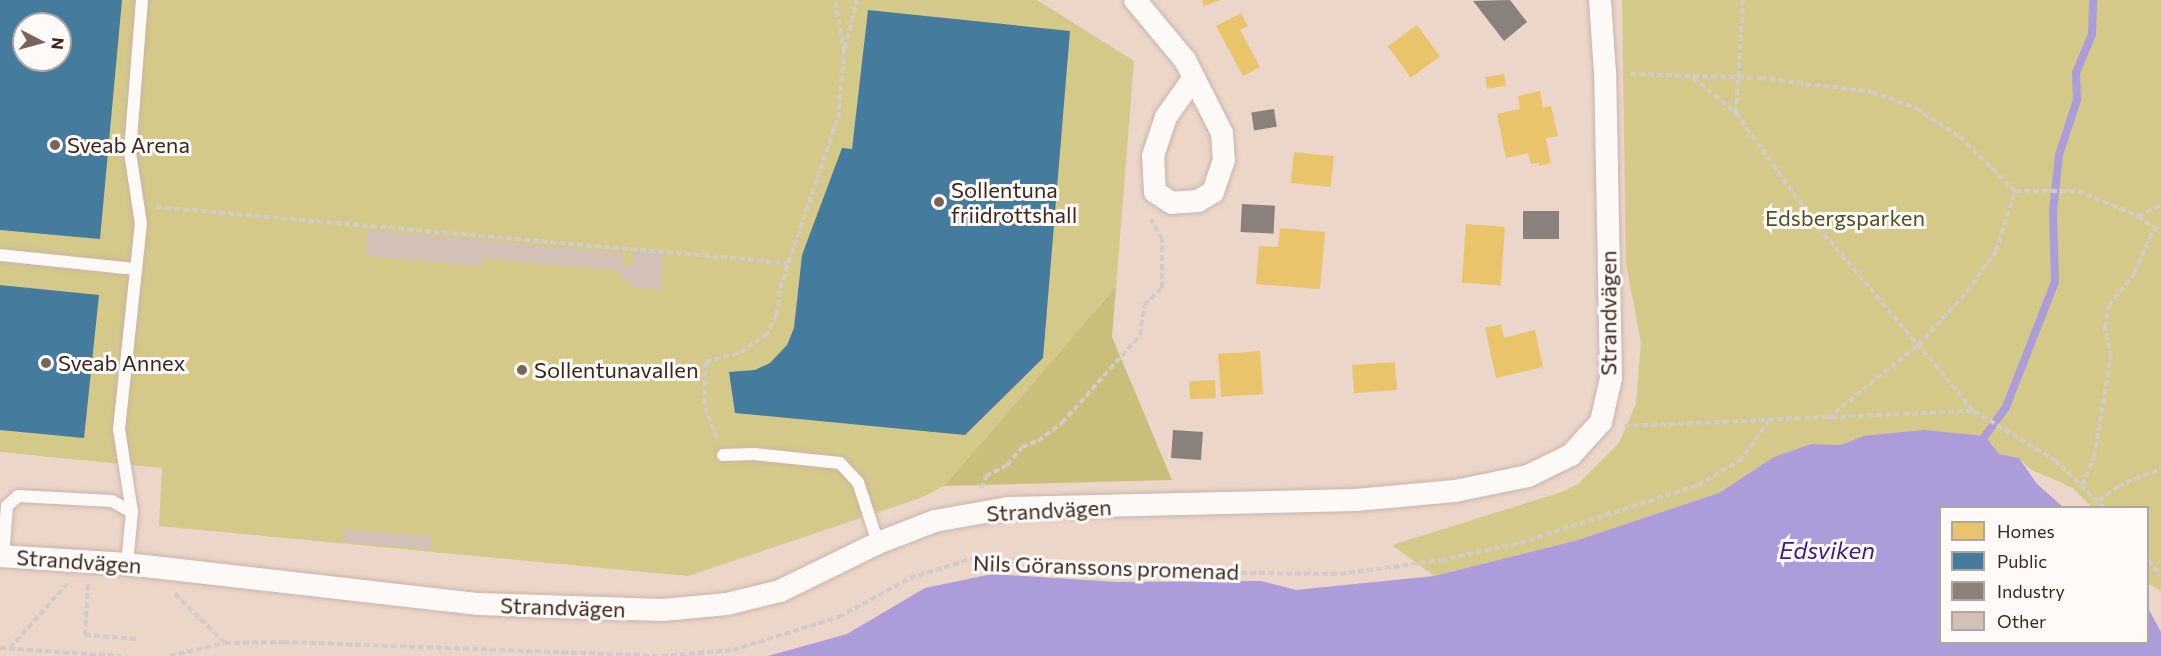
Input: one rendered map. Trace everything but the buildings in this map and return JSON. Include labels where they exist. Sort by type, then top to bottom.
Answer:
[{"type":"street","points":[[1136,0],[1185,60],[1193,79],[1218,119],[1222,133],[1224,160],[1218,184],[1205,198],[1185,204],[1166,202],[1153,184],[1153,156],[1160,129],[1193,79]]},
{"type":"street","name":"Strandvägen","points":[[2,556],[127,564],[479,604],[663,610],[727,604],[780,591],[878,543],[935,521],[1008,508],[1252,505],[1455,491],[1528,476],[1571,455],[1601,422],[1611,378],[1605,73],[1594,2]]},
{"type":"lane","points":[[127,564],[132,512],[119,429],[141,224],[130,152],[142,0]]},
{"type":"lane","points":[[0,255],[136,269]]},
{"type":"lane","points":[[723,455],[754,454],[840,463],[858,482],[878,543]]},
{"type":"lane","points":[[2,556],[7,506],[18,496],[112,501],[132,512]]},
{"type":"path","points":[[835,0],[844,52]]},
{"type":"path","points":[[723,455],[704,404],[706,362],[740,352],[765,336],[777,315],[788,263],[838,118],[844,52],[857,0]]},
{"type":"path","points":[[1736,113],[1743,0]]},
{"type":"path","points":[[1630,74],[1693,78],[1740,77],[1872,92],[1916,108],[1960,137],[2015,191],[2078,191],[2138,216],[2161,233]]},
{"type":"path","points":[[1693,78],[1736,113],[1818,227],[1974,411],[2011,437],[2055,460],[2103,506]]},
{"type":"path","points":[[979,492],[986,476],[1007,465],[1022,447],[1038,441],[1062,423],[1140,335],[1144,305],[1162,288],[1162,239],[1149,218],[1153,184]]},
{"type":"path","points":[[1827,418],[1918,345],[1967,292],[1996,251],[2015,191]]},
{"type":"path","points":[[2138,216],[2161,205]]},
{"type":"path","points":[[138,206],[788,263]]},
{"type":"path","points":[[2082,485],[2094,457],[2111,357],[2105,328],[2109,306],[2134,272],[2154,228]]},
{"type":"path","points":[[1621,426],[1974,411]]},
{"type":"path","name":"Nils Göranssons promenad","points":[[170,656],[225,643],[662,656],[733,650],[781,637],[839,617],[919,574],[972,558],[1232,573],[1328,574],[1441,560],[1520,543],[1698,485],[1739,461],[1770,420]]},
{"type":"path","points":[[2099,501],[2118,486],[2161,469]]},
{"type":"path","points":[[2149,561],[2161,576]]},
{"type":"path","points":[[79,579],[88,578],[85,635],[138,639]]},
{"type":"path","points":[[10,648],[70,580]]},
{"type":"path","points":[[170,590],[225,643]]},
{"type":"path","points":[[0,648],[121,656]]},
{"type":"green space","name":"Sollentunavallen","points":[[0,0],[1037,0],[1134,61],[1116,287],[944,486],[923,497],[688,576],[159,526],[162,468],[0,452]]},
{"type":"green space","name":"Edsbergsparken","points":[[1622,0],[2161,0],[2161,591],[2149,584],[2149,506],[2091,506],[2073,488],[2030,469],[2019,458],[1999,454],[1985,436],[1863,436],[1841,445],[1811,444],[1774,457],[1719,493],[1578,540],[1434,576],[1392,545],[1562,492],[1578,484],[1619,443],[1636,404],[1641,342],[1626,264]]},
{"type":"shaded area","points":[[1116,287],[1112,337],[1172,480],[944,486]]},
{"type":"water","name":"Edsviken","points":[[1923,430],[1985,436],[1999,454],[2019,458],[2037,484],[2062,506],[1939,506],[1939,644],[2149,644],[2149,610],[2161,632],[2161,656],[768,656],[847,634],[925,588],[992,574],[1118,582],[1261,581],[1296,590],[1434,576],[1578,540],[1719,493],[1774,457],[1811,444],[1841,445],[1863,436]]},
{"type":"waterway","points":[[1985,436],[2006,407],[2055,282],[2053,211],[2059,155],[2077,100],[2076,73],[2092,34],[2093,0]]},
{"type":"place","name":"Sveab Arena","points":[[55,145]]},
{"type":"place","name":"Sollentuna friidrottshall","points":[[939,202]]},
{"type":"place","name":"Sveab Annex","points":[[46,363]]},
{"type":"place","name":"Sollentunavallen","points":[[522,370]]}]
